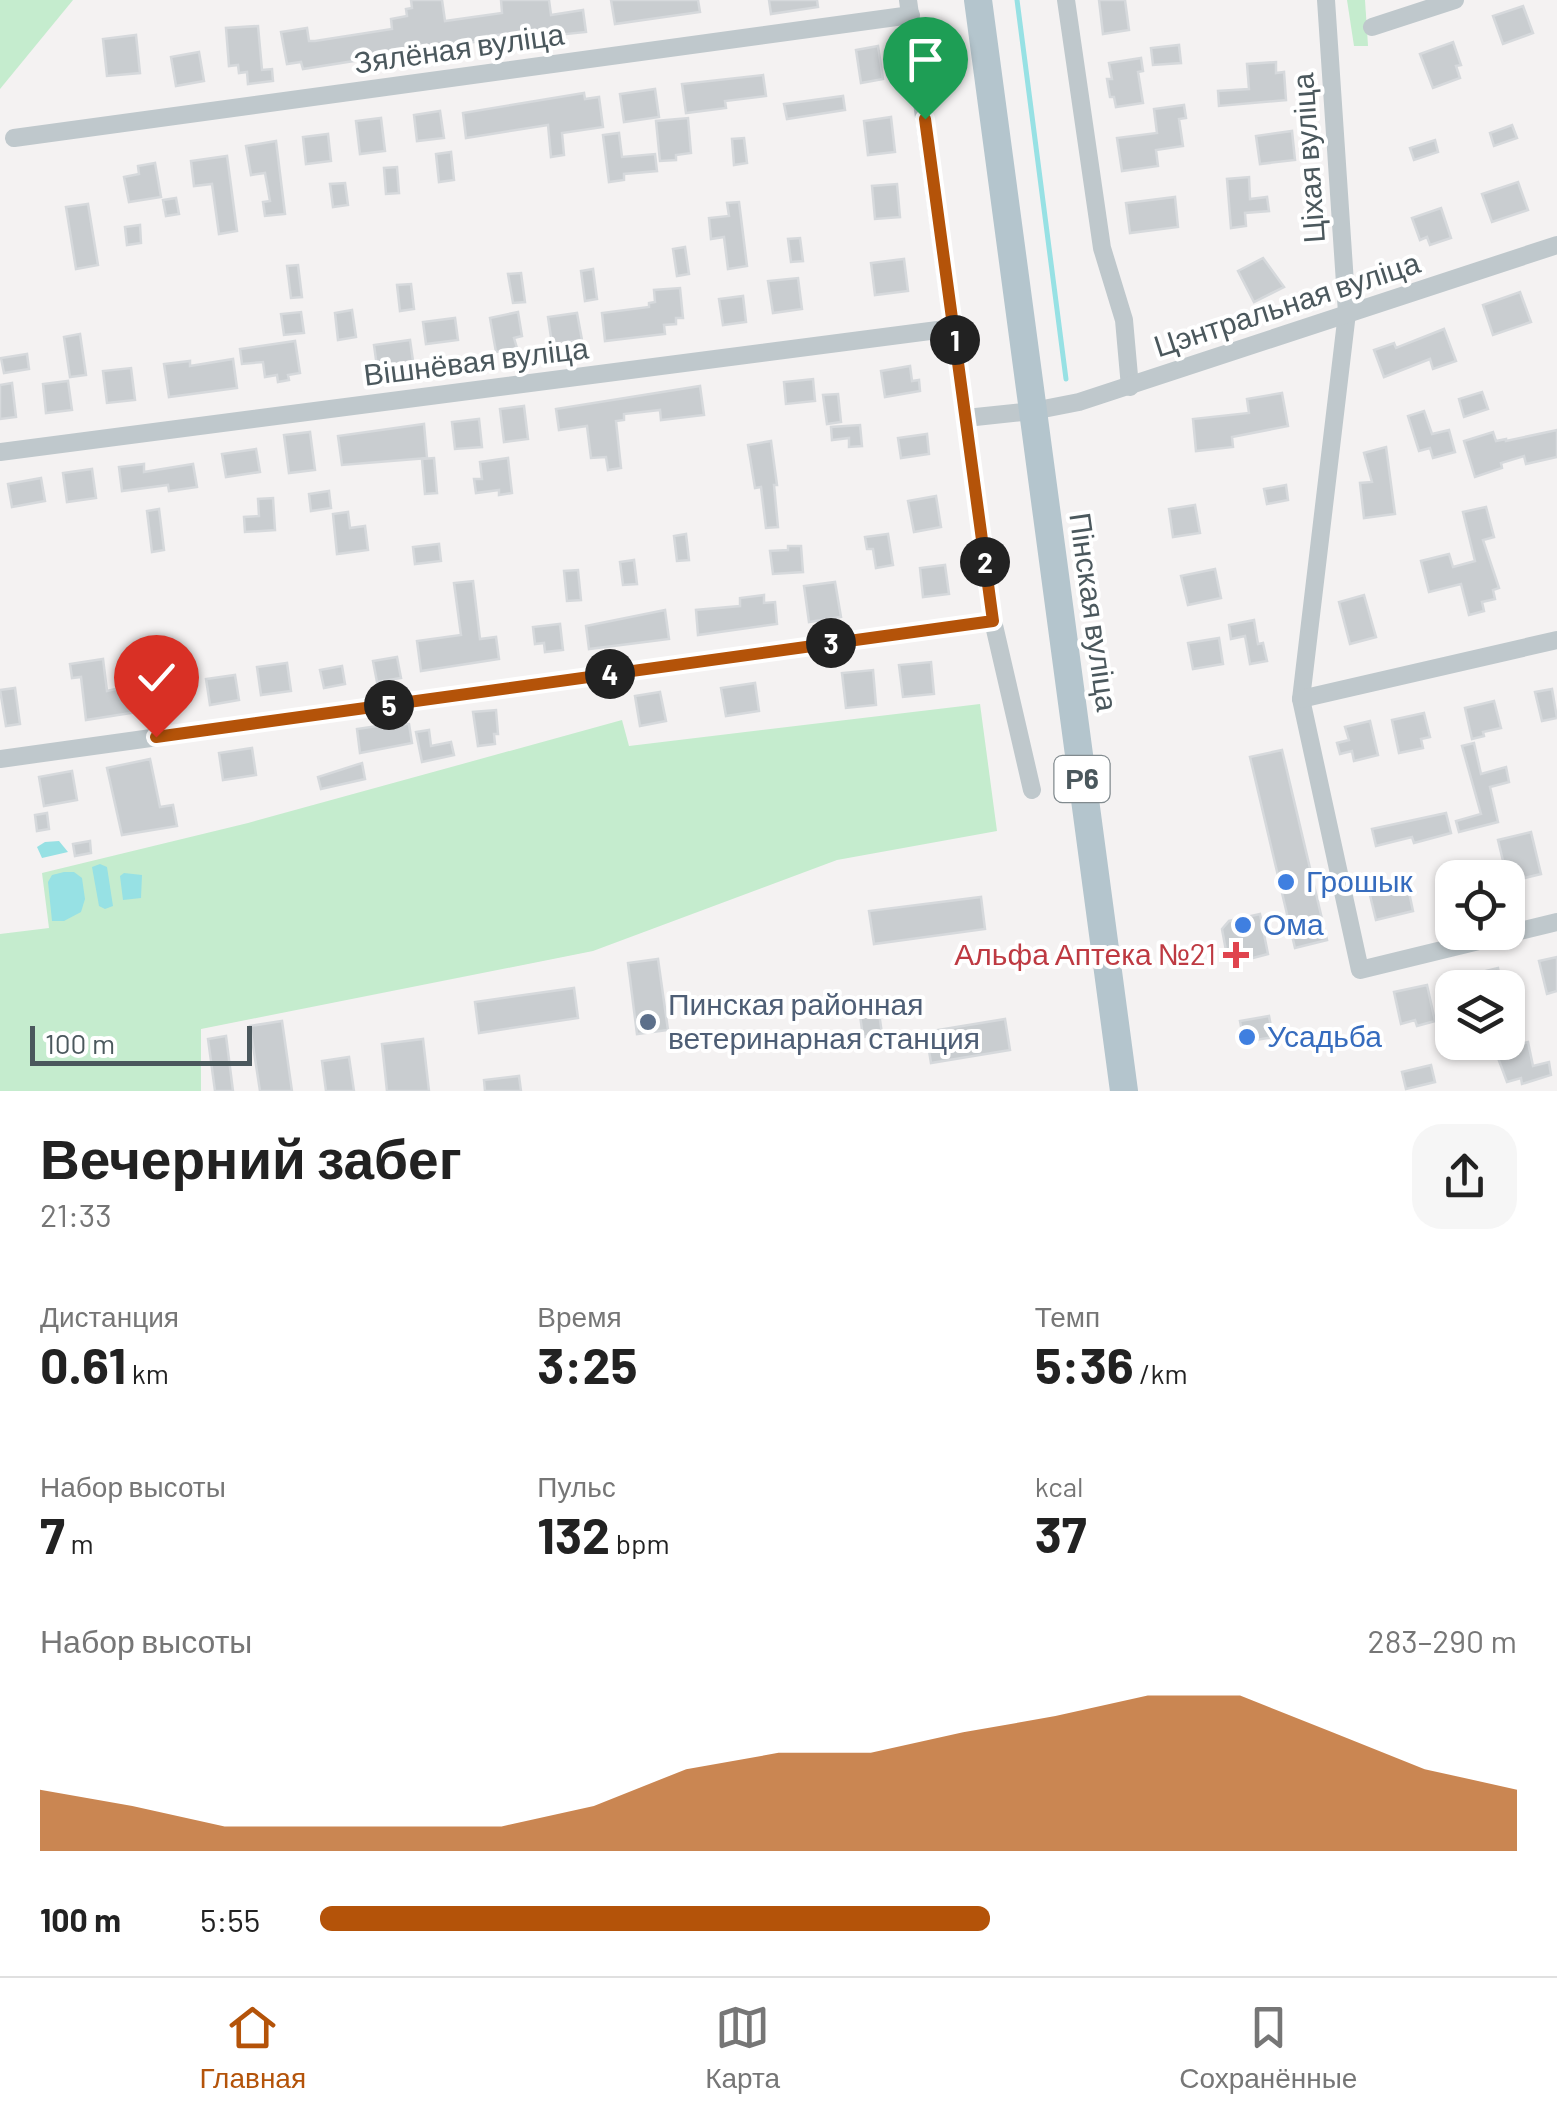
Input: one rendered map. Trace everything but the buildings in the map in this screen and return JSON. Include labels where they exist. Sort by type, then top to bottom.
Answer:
[{"type":"main road","name":"Пінская вуліца","points":[[978,0],[1124,1091]]},
{"type":"street","points":[[1066,0],[1102,248],[1124,320],[1130,387]]},
{"type":"street","name":"Ціхая вуліца","points":[[1326,0],[1347,313],[1300,698],[1360,970],[1557,922]]},
{"type":"street","points":[[1372,27],[1455,0]]},
{"type":"street","points":[[909,7],[993,621],[1032,790]]},
{"type":"street","name":"Зялёная вуліца","points":[[14,138],[909,7]]},
{"type":"street","name":"Цэнтральная вуліца","points":[[966,418],[1033,411],[1130,387],[1557,245]]},
{"type":"street","name":"Вішнёвая вуліца","points":[[3,452],[953,328]]},
{"type":"street","points":[[8,758],[993,621]]},
{"type":"street","points":[[1300,698],[1557,640]]},
{"type":"green space","points":[[0,0],[73,0],[0,89]]},
{"type":"green space","points":[[1347,0],[1365,0],[1368,46],[1354,46]]},
{"type":"green space","points":[[980,704],[997,831],[837,860],[593,951],[201,1029],[201,1091],[0,1091],[0,934],[49,928],[42,873],[248,823],[622,720],[629,746]]},
{"type":"water","points":[[59,841],[68,852],[42,858],[37,847]]},
{"type":"water","points":[[92,867],[107,867],[113,906],[105,909],[99,906]]},
{"type":"water","points":[[74,872],[82,878],[85,899],[81,912],[64,921],[52,921],[48,882],[52,875]]},
{"type":"water","points":[[142,875],[141,898],[123,900],[120,876]]},
{"type":"waterway","points":[[1017,0],[1066,379]]},
{"type":"place","name":"Грошык","points":[[1286,882]]},
{"type":"place","name":"Ома","points":[[1243,925]]},
{"type":"place","name":"Альфа Аптека №21","points":[[1236,955]]},
{"type":"place","name":"Пинская районная ветеринарная станция","points":[[648,1022]]},
{"type":"place","name":"Усадьба","points":[[1247,1037]]},
{"type":"route","points":[[156,737],[993,621],[925,119]]}]
